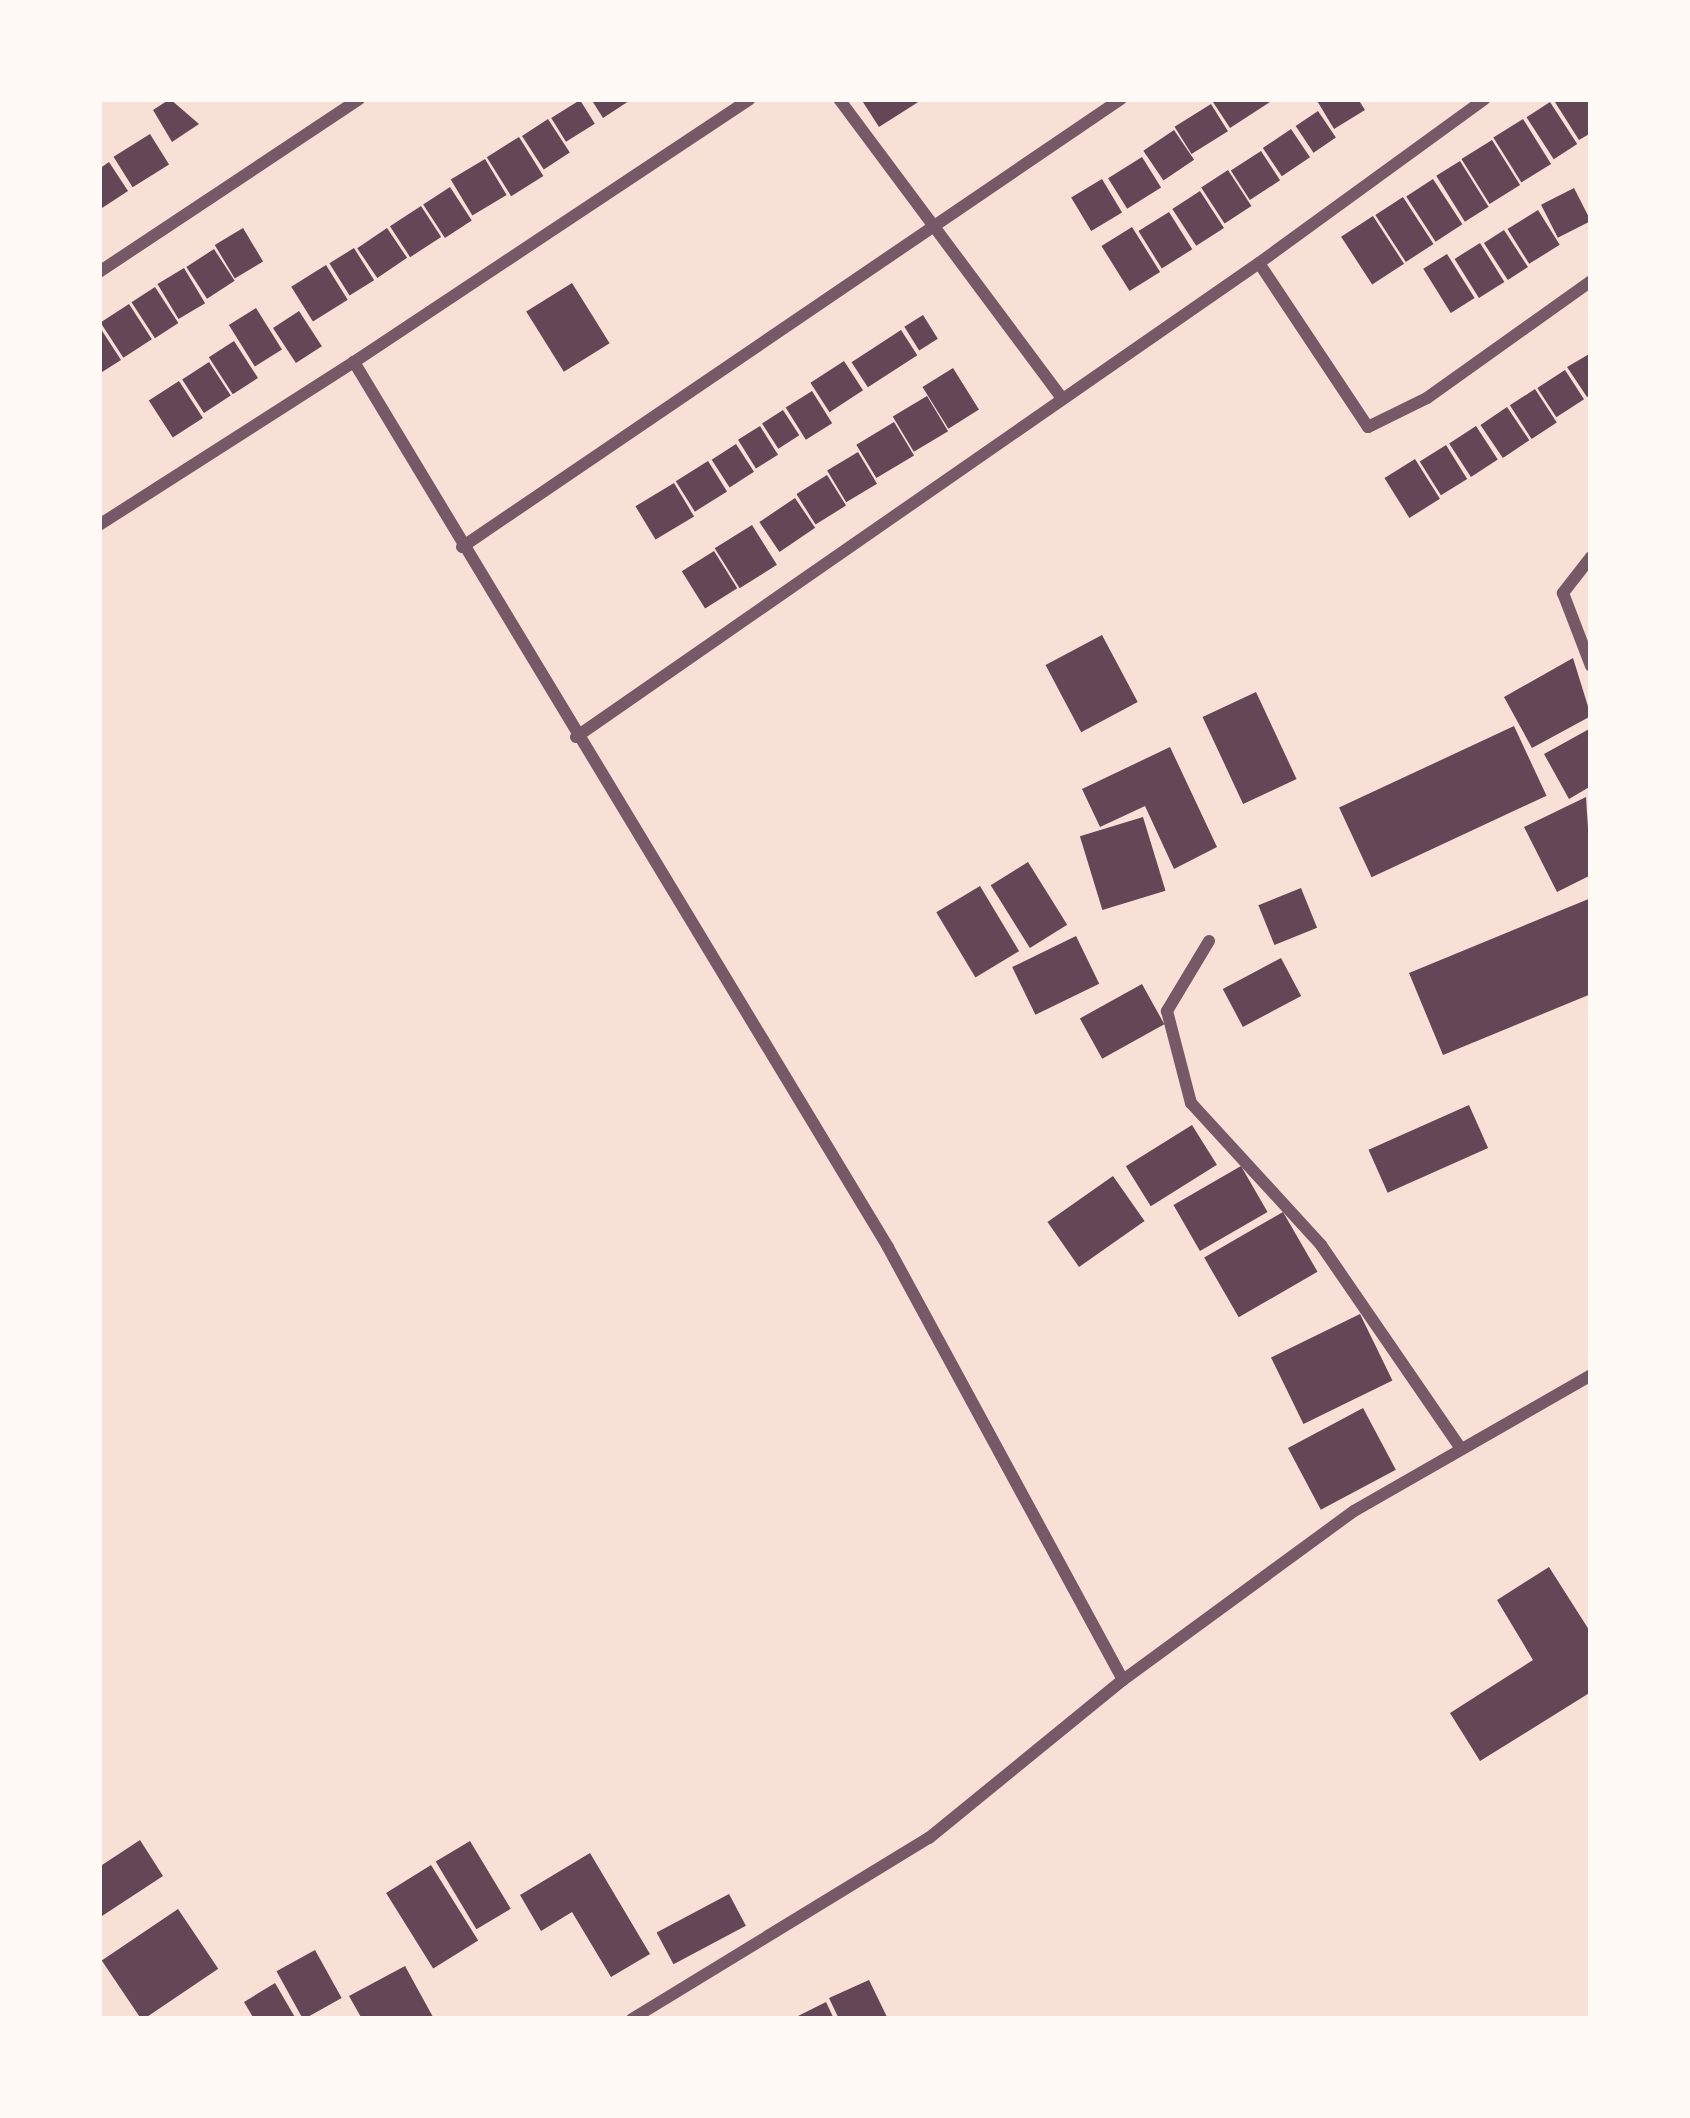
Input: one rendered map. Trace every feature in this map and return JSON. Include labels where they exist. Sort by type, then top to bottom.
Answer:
[{"type":"street","points":[[99,272],[359,99]]},
{"type":"street","points":[[99,525],[750,99]]},
{"type":"street","points":[[839,99],[1062,398]]},
{"type":"street","points":[[462,547],[938,230],[1121,99]]},
{"type":"street","points":[[576,737],[1259,263],[1485,99]]},
{"type":"street","points":[[1259,263],[1367,427],[1426,398],[1591,281]]},
{"type":"street","points":[[354,362],[576,737],[888,1246],[1123,1680]]},
{"type":"street","points":[[1591,557],[1563,593],[1591,666]]},
{"type":"street","points":[[1209,941],[1167,1011],[1191,1103],[1321,1245],[1461,1449]]},
{"type":"street","points":[[632,2019],[929,1838],[1123,1680],[1354,1511],[1591,1375]]},
{"type":"building","points":[[170,99],[199,124],[172,142],[153,110]]},
{"type":"building","points":[[591,99],[632,99],[603,118]]},
{"type":"building","points":[[861,99],[923,99],[879,127]]},
{"type":"building","points":[[1211,99],[1269,99],[1270,102],[1230,128]]},
{"type":"building","points":[[1316,99],[1358,99],[1365,110],[1334,129]]},
{"type":"building","points":[[1553,99],[1589,99],[1591,133],[1579,140]]},
{"type":"building","points":[[580,100],[595,124],[566,142],[551,118]]},
{"type":"building","points":[[1550,102],[1577,144],[1554,159],[1527,117]]},
{"type":"building","points":[[1211,104],[1228,131],[1191,154],[1175,127]]},
{"type":"building","points":[[1318,111],[1336,138],[1314,153],[1296,126]]},
{"type":"building","points":[[548,119],[570,153],[544,169],[522,136]]},
{"type":"building","points":[[1523,119],[1551,164],[1521,182],[1493,138]]},
{"type":"building","points":[[1291,129],[1310,157],[1282,176],[1263,148]]},
{"type":"building","points":[[1174,130],[1194,160],[1163,181],[1143,151]]},
{"type":"building","points":[[150,134],[169,165],[133,187],[114,157]]},
{"type":"building","points":[[519,137],[543,176],[511,196],[487,157]]},
{"type":"building","points":[[1492,140],[1520,185],[1490,204],[1461,159]]},
{"type":"building","points":[[1261,151],[1280,180],[1250,200],[1231,171]]},
{"type":"building","points":[[1142,157],[1161,188],[1127,209],[1108,178]]},
{"type":"building","points":[[485,159],[507,195],[472,216],[451,180]]},
{"type":"building","points":[[1460,161],[1489,207],[1465,222],[1436,176]]},
{"type":"building","points":[[109,162],[128,191],[99,210],[99,169]]},
{"type":"building","points":[[1228,170],[1251,206],[1225,223],[1201,187]]},
{"type":"building","points":[[1102,179],[1122,212],[1091,231],[1071,198]]},
{"type":"building","points":[[1433,179],[1462,224],[1436,242],[1406,196]]},
{"type":"building","points":[[450,187],[472,221],[445,238],[423,204]]},
{"type":"building","points":[[1574,188],[1591,221],[1558,238],[1541,205]]},
{"type":"building","points":[[1200,191],[1224,228],[1196,246],[1172,209]]},
{"type":"building","points":[[1403,197],[1433,244],[1406,262],[1375,215]]},
{"type":"building","points":[[421,206],[441,237],[410,257],[390,226]]},
{"type":"building","points":[[1538,210],[1560,245],[1529,264],[1507,229]]},
{"type":"building","points":[[1169,212],[1192,249],[1162,268],[1138,231]]},
{"type":"building","points":[[1373,216],[1404,264],[1372,285],[1341,237]]},
{"type":"building","points":[[1132,227],[1160,272],[1130,291],[1101,246]]},
{"type":"building","points":[[243,228],[263,261],[235,278],[215,245]]},
{"type":"building","points":[[387,228],[407,258],[377,278],[357,248]]},
{"type":"building","points":[[1504,230],[1528,267],[1508,280],[1484,243]]},
{"type":"building","points":[[1480,243],[1504,282],[1479,298],[1455,259]]},
{"type":"building","points":[[354,248],[374,280],[350,296],[329,263]]},
{"type":"building","points":[[214,249],[235,281],[207,299],[186,267]]},
{"type":"building","points":[[1447,254],[1475,298],[1451,313],[1423,269]]},
{"type":"building","points":[[326,265],[348,300],[313,321],[291,287]]},
{"type":"building","points":[[184,268],[205,303],[179,319],[157,284]]},
{"type":"building","points":[[572,283],[610,343],[564,372],[526,312]]},
{"type":"building","points":[[155,287],[178,323],[155,338],[132,302]]},
{"type":"building","points":[[129,304],[152,339],[123,358],[100,323]]},
{"type":"building","points":[[256,308],[282,350],[255,367],[229,325]]},
{"type":"building","points":[[299,311],[322,346],[296,363],[273,328]]},
{"type":"building","points":[[923,315],[938,339],[919,350],[904,327]]},
{"type":"building","points":[[99,326],[121,360],[99,374]]},
{"type":"building","points":[[901,330],[917,355],[868,387],[852,362]]},
{"type":"building","points":[[234,341],[258,378],[233,394],[209,357]]},
{"type":"building","points":[[1591,353],[1591,394],[1587,397],[1567,367]]},
{"type":"building","points":[[844,361],[863,390],[830,412],[810,383]]},
{"type":"building","points":[[209,362],[231,396],[204,413],[182,379]]},
{"type":"building","points":[[953,368],[979,410],[948,429],[922,387]]},
{"type":"building","points":[[1565,370],[1584,399],[1556,417],[1537,388]]},
{"type":"building","points":[[179,381],[203,418],[173,438],[149,401]]},
{"type":"building","points":[[1535,389],[1557,423],[1532,439],[1510,405]]},
{"type":"building","points":[[812,391],[832,423],[806,440],[786,407]]},
{"type":"building","points":[[927,396],[948,431],[914,452],[893,417]]},
{"type":"building","points":[[1507,407],[1529,440],[1503,458],[1480,425]]},
{"type":"building","points":[[783,410],[799,435],[778,449],[762,424]]},
{"type":"building","points":[[894,422],[914,455],[876,478],[856,445]]},
{"type":"building","points":[[760,426],[778,455],[756,469],[738,440]]},
{"type":"building","points":[[1476,426],[1498,460],[1471,477],[1449,443]]},
{"type":"building","points":[[736,444],[754,472],[730,487],[712,460]]},
{"type":"building","points":[[1446,445],[1467,479],[1441,495],[1420,461]]},
{"type":"building","points":[[858,452],[877,484],[846,502],[827,471]]},
{"type":"building","points":[[1415,459],[1440,499],[1409,518],[1384,478]]},
{"type":"building","points":[[708,461],[727,492],[695,512],[676,481]]},
{"type":"building","points":[[827,475],[846,506],[816,525],[796,494]]},
{"type":"building","points":[[674,483],[694,516],[656,540],[635,506]]},
{"type":"building","points":[[795,498],[815,528],[779,552],[759,522]]},
{"type":"building","points":[[752,525],[777,565],[740,588],[715,548]]},
{"type":"building","points":[[714,551],[737,588],[705,608],[682,571]]},
{"type":"building","points":[[1102,635],[1138,702],[1081,732],[1045,665]]},
{"type":"building","points":[[1573,658],[1591,716],[1532,748],[1504,697]]},
{"type":"building","points":[[1256,692],[1297,779],[1243,804],[1203,717]]},
{"type":"building","points":[[1514,726],[1547,796],[1372,877],[1339,808]]},
{"type":"building","points":[[1591,728],[1591,786],[1569,799],[1544,754]]},
{"type":"building","points":[[1170,747],[1217,847],[1174,869],[1145,806],[1100,827],[1082,789]]},
{"type":"building","points":[[1586,797],[1591,875],[1557,892],[1524,827]]},
{"type":"building","points":[[1143,817],[1166,891],[1102,910],[1080,836]]},
{"type":"building","points":[[1028,862],[1067,925],[1030,948],[991,885]]},
{"type":"building","points":[[980,886],[1019,951],[975,977],[936,912]]},
{"type":"building","points":[[1301,888],[1317,928],[1274,945],[1258,905]]},
{"type":"building","points":[[1591,898],[1591,994],[1443,1055],[1409,973]]},
{"type":"building","points":[[1076,936],[1099,984],[1035,1015],[1012,967]]},
{"type":"building","points":[[1281,958],[1301,996],[1243,1027],[1223,989]]},
{"type":"building","points":[[1142,984],[1164,1024],[1102,1059],[1080,1018]]},
{"type":"building","points":[[1469,1105],[1488,1148],[1388,1193],[1369,1150]]},
{"type":"building","points":[[1192,1125],[1217,1165],[1151,1206],[1126,1166]]},
{"type":"building","points":[[1241,1166],[1268,1212],[1200,1251],[1173,1205]]},
{"type":"building","points":[[1113,1176],[1145,1221],[1079,1267],[1047,1222]]},
{"type":"building","points":[[1283,1212],[1318,1272],[1239,1317],[1204,1258]]},
{"type":"building","points":[[1360,1314],[1392,1381],[1303,1424],[1271,1357]]},
{"type":"building","points":[[1363,1408],[1396,1470],[1321,1510],[1288,1448]]},
{"type":"building","points":[[1549,1567],[1591,1633],[1591,1692],[1480,1761],[1450,1713],[1533,1660],[1497,1600]]},
{"type":"building","points":[[140,1840],[163,1876],[102,1916],[99,1867]]},
{"type":"building","points":[[470,1841],[511,1909],[476,1929],[436,1862]]},
{"type":"building","points":[[590,1853],[650,1954],[611,1977],[572,1912],[541,1931],[520,1895]]},
{"type":"building","points":[[431,1865],[478,1940],[433,1969],[386,1893]]},
{"type":"building","points":[[729,1894],[746,1926],[673,1964],[657,1932]]},
{"type":"building","points":[[178,1909],[218,1969],[141,2019],[102,1960]]},
{"type":"building","points":[[315,1950],[342,1998],[303,2019],[277,1971]]},
{"type":"building","points":[[405,1966],[433,2017],[362,2019],[349,1996]]},
{"type":"building","points":[[869,1980],[888,2019],[839,2019],[829,1998]]},
{"type":"building","points":[[275,1983],[296,2019],[254,2019],[244,2002]]},
{"type":"building","points":[[826,2002],[834,2019],[792,2019]]}]
